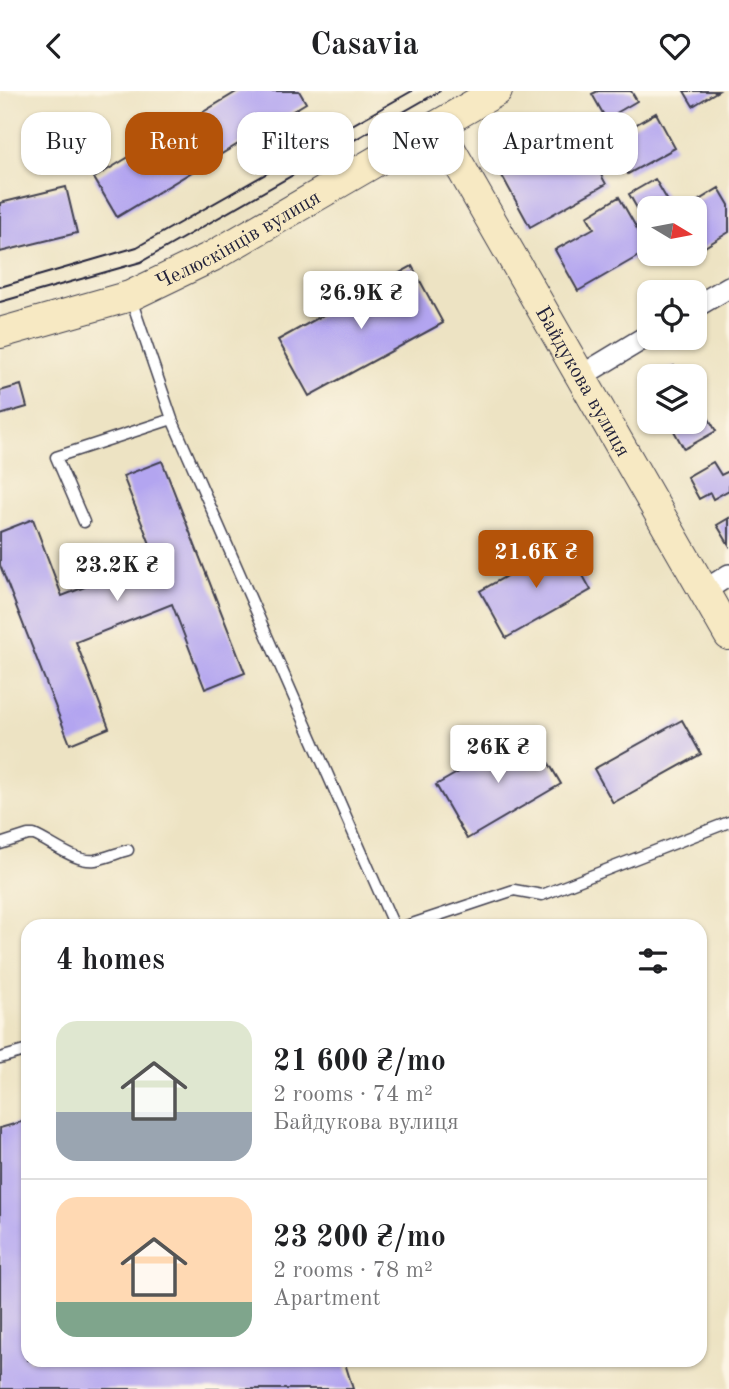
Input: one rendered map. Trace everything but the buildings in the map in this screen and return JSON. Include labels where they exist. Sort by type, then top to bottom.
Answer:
[{"type":"main road","name":"Челюскінців вулиця","points":[[461,112],[497,91]]},
{"type":"main road","name":"Челюскінців вулиця","points":[[0,333],[130,296],[213,256],[368,166]]},
{"type":"main road","name":"Байдукова вулиця","points":[[464,173],[729,635]]},
{"type":"street","points":[[707,300],[729,287]]},
{"type":"street","points":[[581,376],[637,342]]},
{"type":"street","points":[[704,591],[729,575]]},
{"type":"lane","points":[[130,296],[172,419],[391,919]]},
{"type":"lane","points":[[84,522],[55,457],[172,419]]},
{"type":"lane","points":[[427,919],[514,890],[542,895],[729,822]]},
{"type":"lane","points":[[0,844],[34,835],[82,859],[94,860],[128,850]]},
{"type":"lane","points":[[0,1058],[21,1052]]},
{"type":"tram line","points":[[0,287],[137,247],[412,91]]},
{"type":"tram line","points":[[0,302],[141,262],[440,91]]}]
